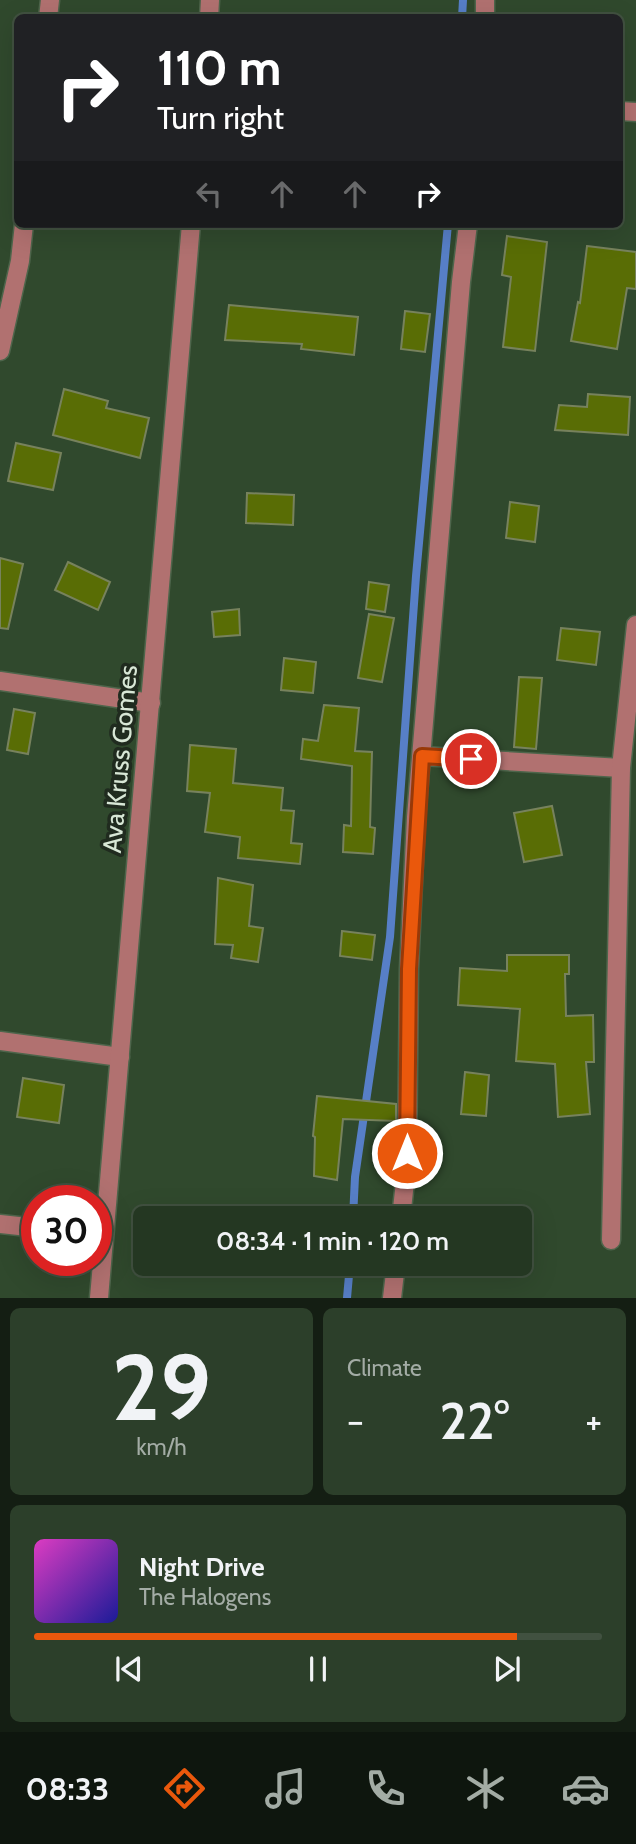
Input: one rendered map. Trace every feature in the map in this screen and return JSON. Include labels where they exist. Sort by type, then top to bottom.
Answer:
[{"type":"street","points":[[0,351],[20,261],[24,228]]},
{"type":"street","name":"Ava Kruss Gomes","points":[[106,1185],[120,1057],[191,228]]},
{"type":"street","points":[[402,1206],[407,1164],[409,969],[422,756],[468,228]]},
{"type":"street","points":[[611,1240],[621,768],[636,625]]},
{"type":"street","points":[[0,681],[151,703]]},
{"type":"street","points":[[422,756],[621,768]]},
{"type":"street","points":[[0,1041],[120,1057]]},
{"type":"street","points":[[0,1224],[21,1226]]},
{"type":"street","name":"Ava Kruss Gomes","points":[[99,1298],[100,1276]]},
{"type":"street","points":[[392,1298],[395,1276]]},
{"type":"building","points":[[507,236],[547,242],[535,351],[503,347],[511,277],[502,275]]},
{"type":"building","points":[[587,246],[636,252],[636,289],[627,288],[617,349],[571,341],[578,302],[580,303]]},
{"type":"building","points":[[229,305],[358,317],[354,355],[301,349],[302,344],[225,340]]},
{"type":"building","points":[[405,311],[430,314],[425,352],[401,349]]},
{"type":"building","points":[[64,389],[108,401],[106,408],[149,418],[140,458],[53,435]]},
{"type":"building","points":[[588,394],[630,397],[628,435],[555,430],[559,405],[587,407]]},
{"type":"building","points":[[16,443],[61,453],[53,490],[8,481]]},
{"type":"building","points":[[247,493],[294,495],[293,525],[246,523]]},
{"type":"building","points":[[510,502],[539,506],[535,542],[506,538]]},
{"type":"building","points":[[0,558],[23,564],[8,629],[0,628]]},
{"type":"building","points":[[68,562],[110,582],[98,610],[55,590]]},
{"type":"building","points":[[369,582],[389,585],[385,612],[366,609]]},
{"type":"building","points":[[239,609],[240,635],[214,637],[212,612]]},
{"type":"building","points":[[369,614],[394,618],[382,682],[358,678]]},
{"type":"building","points":[[561,628],[600,632],[596,665],[557,660]]},
{"type":"building","points":[[284,658],[316,662],[313,693],[281,690]]},
{"type":"building","points":[[519,677],[542,678],[536,749],[514,747]]},
{"type":"building","points":[[324,705],[359,708],[355,751],[372,752],[370,827],[375,828],[373,854],[343,852],[344,825],[351,826],[352,766],[301,759],[303,739],[318,741]]},
{"type":"building","points":[[14,709],[35,713],[28,754],[7,750]]},
{"type":"building","points":[[190,745],[236,749],[233,783],[283,788],[281,810],[294,811],[291,843],[302,844],[300,864],[238,858],[240,837],[205,832],[210,793],[187,791]]},
{"type":"building","points":[[552,806],[562,855],[524,862],[514,813]]},
{"type":"building","points":[[218,878],[253,885],[249,926],[263,928],[258,962],[231,958],[233,945],[215,944]]},
{"type":"building","points":[[342,931],[375,935],[372,960],[340,956]]},
{"type":"building","points":[[507,955],[569,955],[569,974],[565,974],[566,1016],[593,1015],[594,1062],[586,1062],[590,1114],[558,1117],[555,1064],[516,1061],[520,1009],[458,1005],[460,968],[507,971]]},
{"type":"building","points":[[465,1072],[489,1075],[486,1116],[461,1114]]},
{"type":"building","points":[[23,1078],[64,1085],[59,1123],[17,1117]]},
{"type":"building","points":[[317,1096],[396,1104],[396,1121],[343,1119],[337,1180],[314,1176],[313,1136]]},
{"type":"waterway","points":[[462,14],[463,0]]},
{"type":"waterway","points":[[354,1206],[355,1177],[390,937],[416,576],[448,228]]},
{"type":"waterway","points":[[347,1298],[349,1276]]},
{"type":"route","points":[[407,1153],[409,969],[416,817],[422,756],[471,759]]}]
